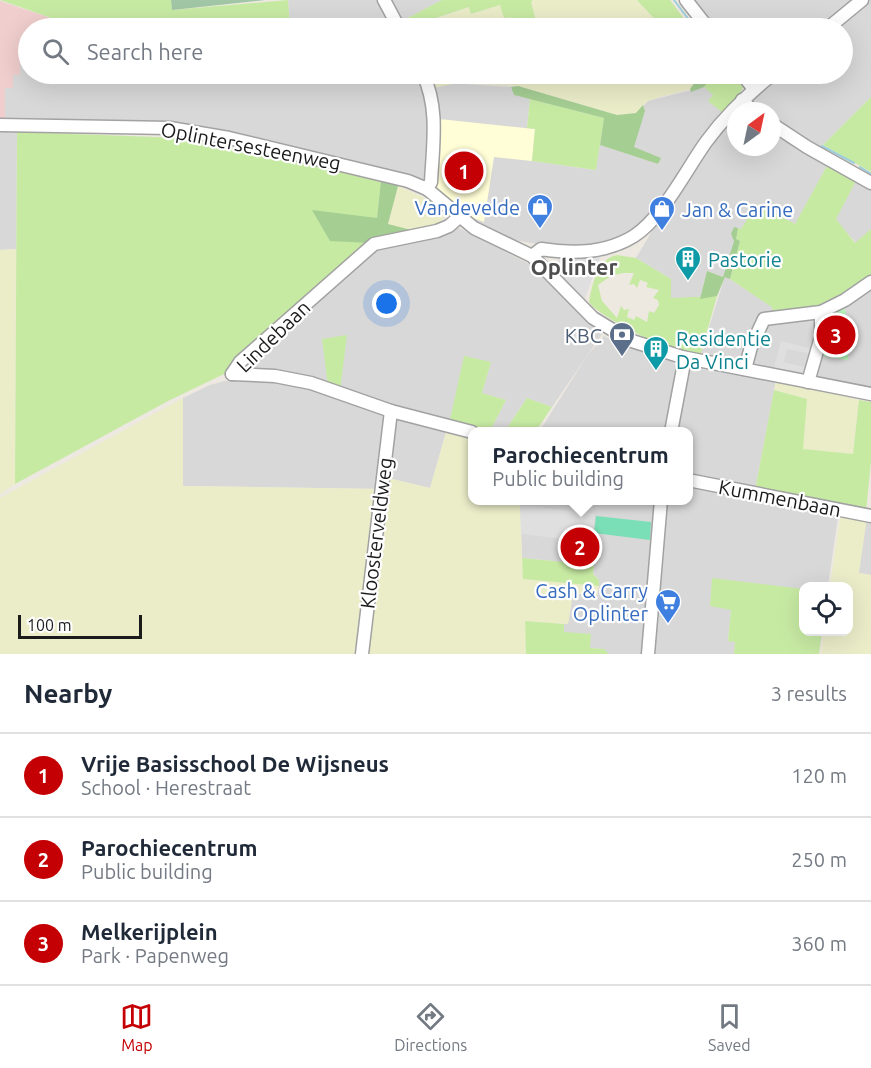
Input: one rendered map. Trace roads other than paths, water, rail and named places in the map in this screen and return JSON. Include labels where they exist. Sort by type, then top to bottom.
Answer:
[{"type":"street","points":[[384,0],[394,18]]},
{"type":"street","points":[[686,0],[700,18]]},
{"type":"street","points":[[840,18],[862,0]]},
{"type":"street","points":[[427,84],[433,100],[435,118],[431,182],[427,189],[459,217],[488,236],[532,256],[583,309],[608,328],[645,347],[685,358],[871,394]]},
{"type":"street","points":[[750,84],[754,89]]},
{"type":"street","points":[[532,256],[541,249],[571,252],[607,247],[634,236],[644,227],[708,139],[742,100],[760,84]]},
{"type":"street","name":"Oplintersesteenweg","points":[[0,125],[135,126],[201,133],[370,170],[427,189]]},
{"type":"street","points":[[781,130],[871,183]]},
{"type":"street","name":"Lindebaan","points":[[459,217],[449,226],[437,231],[374,244],[240,363],[232,374],[291,378],[391,411],[468,431]]},
{"type":"street","points":[[745,369],[751,347],[764,319],[821,312],[845,300],[871,282]]},
{"type":"street","points":[[808,382],[821,337],[821,312]]},
{"type":"street","points":[[672,427],[685,358]]},
{"type":"street","name":"Kloosterveldweg","points":[[362,654],[391,411]]},
{"type":"street","name":"Kummenbaan","points":[[693,481],[871,516]]},
{"type":"street","points":[[648,654],[661,505]]},
{"type":"waterway","points":[[674,0],[688,18]]},
{"type":"waterway","points":[[822,146],[854,163]]},
{"type":"waterway","points":[[860,167],[871,174]]},
{"type":"place","name":"Vrije Basisschool De Wijsneus","points":[[464,171]]},
{"type":"place","name":"Vandevelde","points":[[540,230]]},
{"type":"place","name":"Jan & Carine","points":[[662,232]]},
{"type":"place","name":"Pastorie","points":[[688,282]]},
{"type":"place","name":"Melkerijplein","points":[[836,335]]},
{"type":"place","name":"KBC","points":[[622,358]]},
{"type":"place","name":"Residentie Da Vinci","points":[[656,372]]},
{"type":"place","name":"Parochiecentrum","points":[[580,547]]},
{"type":"place","name":"Cash & Carry Oplinter","points":[[668,625]]},
{"type":"district","name":"Oplinter","points":[[574,266]]}]
